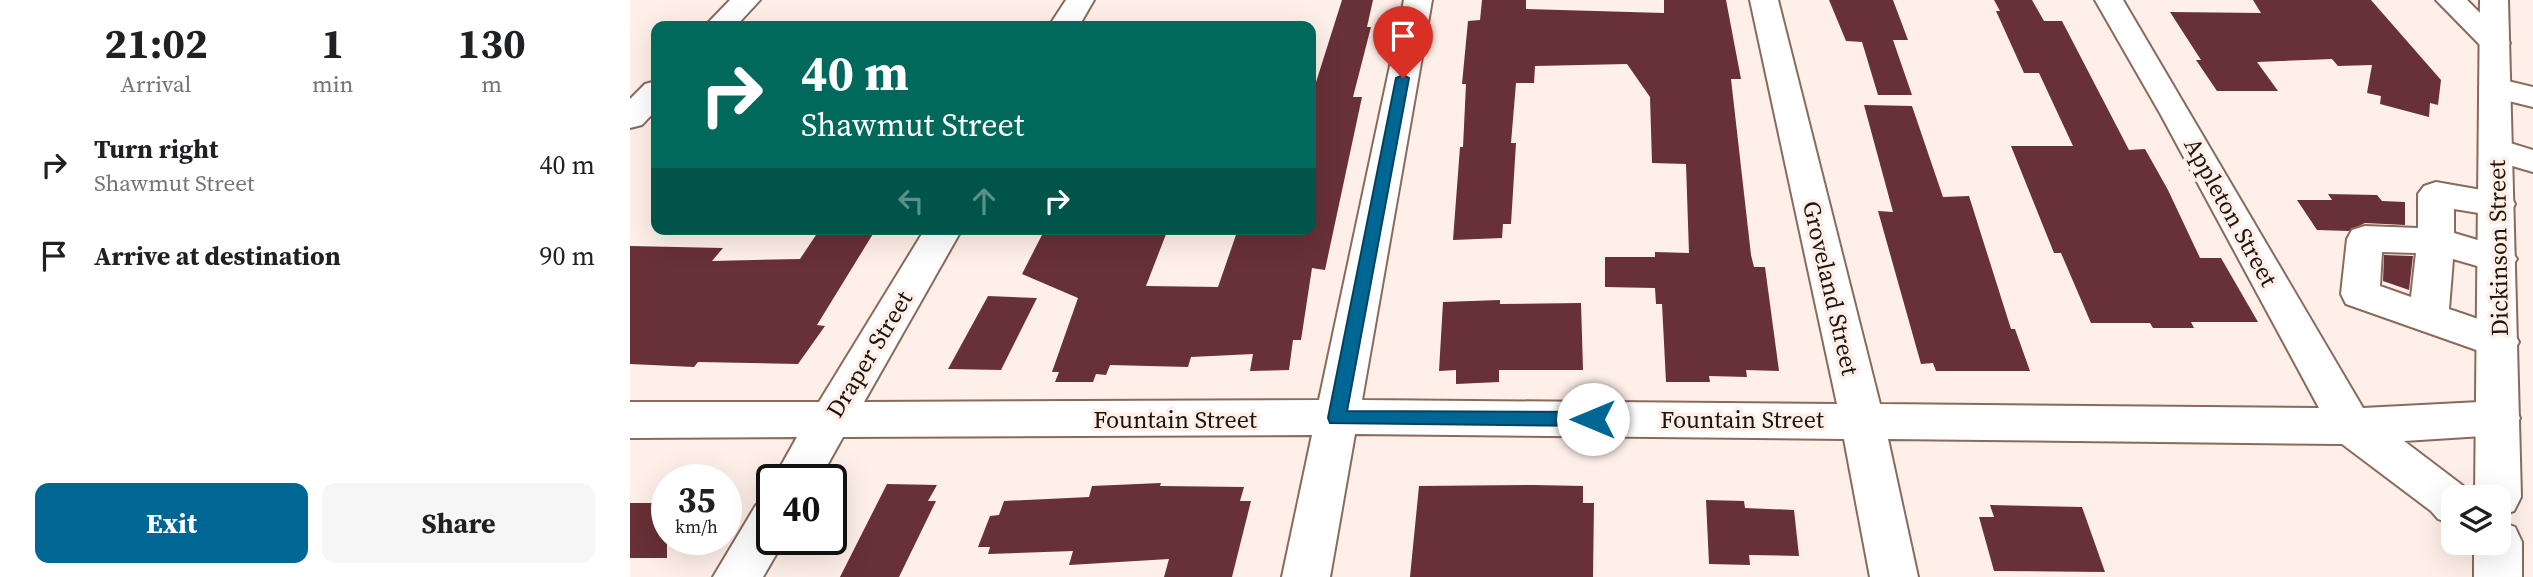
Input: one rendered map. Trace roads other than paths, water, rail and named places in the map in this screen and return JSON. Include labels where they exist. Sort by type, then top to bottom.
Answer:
[{"type":"street","points":[[725,21],[746,0]]},
{"type":"street","points":[[1067,21],[1080,0]]},
{"type":"street","points":[[1306,577],[1418,0]]},
{"type":"street","name":"Groveland Street","points":[[1764,0],[1863,420],[1894,577]]},
{"type":"street","name":"Appleton Street","points":[[2109,0],[2177,115],[2351,426]]},
{"type":"street","points":[[2450,0],[2495,43]]},
{"type":"street","name":"Dickinson Street","points":[[2494,0],[2498,485]]},
{"type":"street","points":[[2496,88],[2533,97]]},
{"type":"street","points":[[630,118],[651,96]]},
{"type":"street","points":[[2497,150],[2533,161]]},
{"type":"street","points":[[2428,318],[2436,241],[2436,194],[2497,204]]},
{"type":"street","name":"Draper Street","points":[[804,464],[940,235]]},
{"type":"street","points":[[2498,259],[2436,241],[2365,239],[2360,294],[2498,342]]},
{"type":"street","name":"Fountain Street","points":[[630,420],[1337,418],[1863,420],[2351,426],[2499,418]]},
{"type":"street","points":[[2351,426],[2441,493]]},
{"type":"street","points":[[737,577],[756,546]]}]
